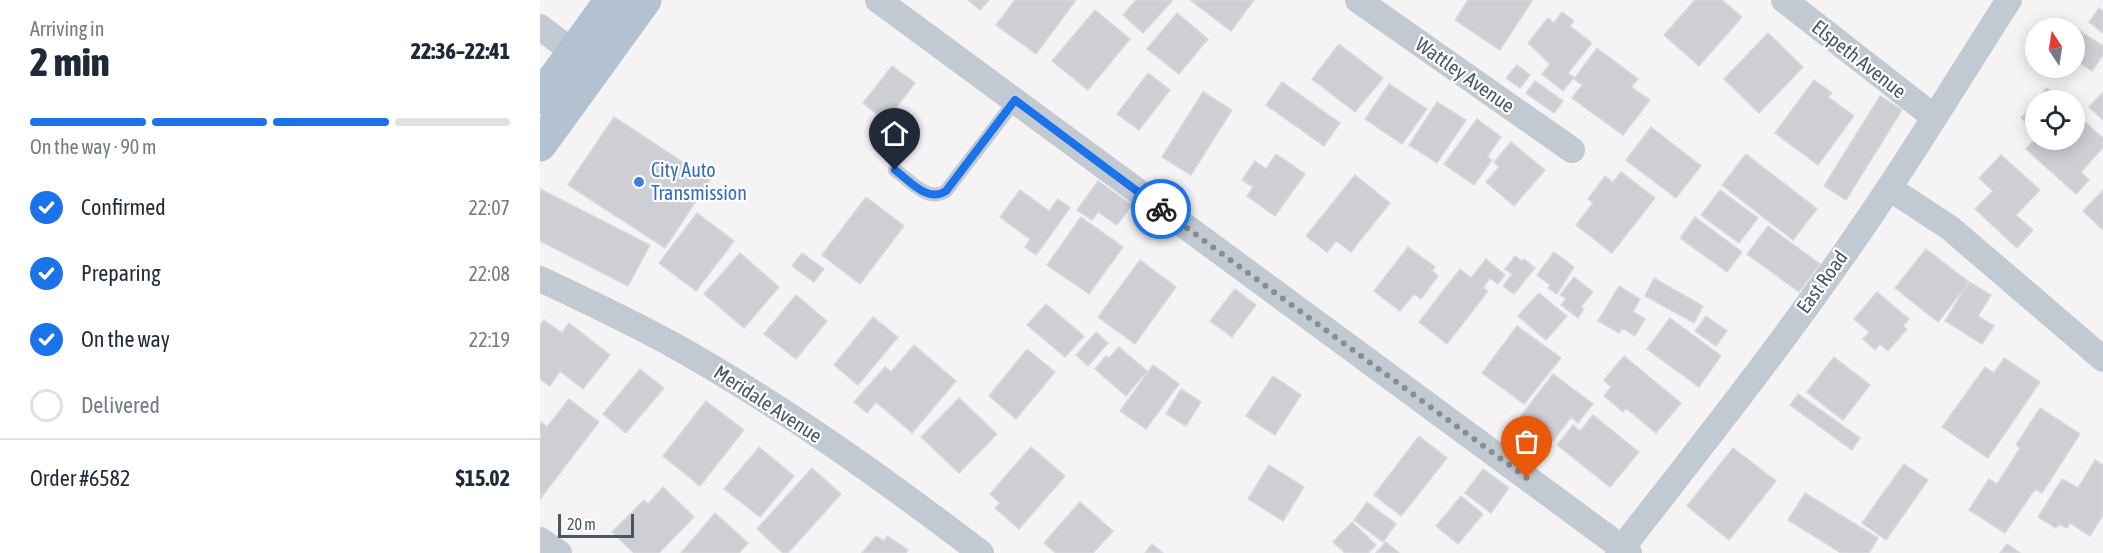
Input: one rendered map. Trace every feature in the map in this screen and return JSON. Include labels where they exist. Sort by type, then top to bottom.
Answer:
[{"type":"main road","points":[[540,98],[611,0]]},
{"type":"main road","points":[[540,145],[645,0]]},
{"type":"street","points":[[878,0],[1623,551]]},
{"type":"street","name":"Wattley Avenue","points":[[1358,0],[1572,150]]},
{"type":"street","name":"Elspeth Avenue","points":[[1784,0],[1934,117]]},
{"type":"street","name":"East Road","points":[[1623,551],[1704,444],[1889,188],[2009,0]]},
{"type":"street","points":[[540,27],[574,53]]},
{"type":"street","points":[[1889,188],[1950,228],[2103,358]]},
{"type":"street","name":"Meridale Avenue","points":[[540,279],[674,345],[735,382],[851,458],[981,553]]},
{"type":"street","points":[[540,540],[559,553]]},
{"type":"lane","points":[[895,170],[930,196],[938,196],[946,191],[1015,100]]},
{"type":"building","points":[[968,0],[989,0],[980,10]]},
{"type":"building","points":[[1015,0],[1076,0],[1036,54],[996,25]]},
{"type":"building","points":[[1136,0],[1172,1],[1143,33],[1123,15]]},
{"type":"building","points":[[1190,0],[1254,0],[1231,31]]},
{"type":"building","points":[[1468,0],[1532,1],[1500,50],[1455,20]]},
{"type":"building","points":[[1695,0],[1722,0],[1742,17],[1699,66],[1664,35]]},
{"type":"building","points":[[2099,8],[2103,11],[2103,33],[2089,22]]},
{"type":"building","points":[[1095,10],[1130,39],[1088,90],[1052,61]]},
{"type":"building","points":[[1562,12],[1574,21],[1570,26],[1592,43],[1568,73],[1574,77],[1563,91],[1542,74],[1550,64],[1528,43],[1548,18],[1554,23]]},
{"type":"building","points":[[1177,13],[1208,39],[1179,74],[1147,49]]},
{"type":"building","points":[[1768,33],[1803,67],[1759,113],[1724,79]]},
{"type":"building","points":[[2085,34],[2103,46],[2103,55],[2092,71],[2085,66]]},
{"type":"building","points":[[1339,44],[1383,78],[1355,112],[1312,79]]},
{"type":"building","points":[[1597,48],[1638,79],[1631,87],[1650,100],[1623,135],[1572,98],[1582,85],[1574,79]]},
{"type":"building","points":[[1517,65],[1530,75],[1520,88],[1506,78]]},
{"type":"building","points":[[892,66],[915,83],[886,121],[863,103]]},
{"type":"building","points":[[1148,73],[1170,90],[1139,130],[1117,114]]},
{"type":"building","points":[[1814,80],[1832,93],[1828,97],[1854,116],[1818,165],[1775,133]]},
{"type":"building","points":[[1535,81],[1563,101],[1554,113],[1526,93]]},
{"type":"building","points":[[1282,82],[1340,123],[1324,146],[1266,105]]},
{"type":"building","points":[[1389,84],[1427,109],[1402,144],[1365,119]]},
{"type":"building","points":[[1203,92],[1232,110],[1191,175],[1162,157]]},
{"type":"building","points":[[2103,92],[2103,120],[2089,107]]},
{"type":"building","points":[[1880,96],[1902,110],[1846,200],[1824,186]]},
{"type":"building","points":[[1437,102],[1466,120],[1437,163],[1409,145]]},
{"type":"building","name":"City Auto Transmission","points":[[614,117],[710,180],[665,248],[568,185]]},
{"type":"building","points":[[1477,119],[1501,137],[1487,157],[1492,160],[1474,185],[1444,164]]},
{"type":"building","points":[[2085,122],[2103,138],[2103,147],[2081,172],[2089,180],[2076,194],[2027,150],[2085,150]]},
{"type":"building","points":[[1651,127],[1701,166],[1676,198],[1626,160]]},
{"type":"building","points":[[1511,142],[1545,170],[1514,206],[1486,182],[1499,167],[1494,162]]},
{"type":"building","points":[[1276,154],[1305,174],[1275,216],[1247,196],[1253,187],[1242,180],[1255,161],[1266,169]]},
{"type":"building","points":[[1746,154],[1817,209],[1793,240],[1722,185]]},
{"type":"building","points":[[2001,155],[2040,190],[2016,215],[2033,230],[2017,248],[1975,209],[1993,191],[1979,178]]},
{"type":"building","points":[[1621,172],[1655,198],[1612,253],[1576,225],[1593,203],[1588,199],[1605,176],[1613,182]]},
{"type":"building","points":[[1355,175],[1390,203],[1351,252],[1336,241],[1327,252],[1306,236]]},
{"type":"building","points":[[1098,181],[1132,205],[1117,225],[1098,212],[1092,220],[1077,210]]},
{"type":"building","points":[[540,189],[650,245],[628,286],[540,241]]},
{"type":"building","points":[[1020,190],[1049,211],[1058,199],[1070,208],[1036,255],[1025,247],[1030,239],[1000,217]]},
{"type":"building","points":[[1720,190],[1758,218],[1739,243],[1701,215]]},
{"type":"building","points":[[2103,190],[2103,230],[2083,211]]},
{"type":"building","points":[[866,197],[904,226],[860,284],[822,255]]},
{"type":"building","points":[[697,213],[734,241],[696,291],[659,263]]},
{"type":"building","points":[[1081,217],[1123,247],[1089,294],[1047,265]]},
{"type":"building","points":[[1695,217],[1742,252],[1727,272],[1680,238]]},
{"type":"building","points":[[1768,226],[1820,264],[1799,292],[1747,254]]},
{"type":"building","points":[[1408,247],[1435,267],[1432,271],[1438,276],[1421,299],[1414,294],[1400,311],[1374,291]]},
{"type":"building","points":[[1926,249],[1969,282],[1938,322],[1895,288]]},
{"type":"building","points":[[1554,252],[1574,267],[1557,294],[1548,288],[1550,285],[1537,275]]},
{"type":"building","points":[[740,253],[779,287],[744,328],[704,294]]},
{"type":"building","points":[[802,253],[824,269],[814,282],[792,266]]},
{"type":"building","points":[[1515,256],[1522,261],[1524,259],[1535,268],[1514,294],[1503,286],[1512,274],[1505,269]]},
{"type":"building","points":[[1486,259],[1505,275],[1498,284],[1490,278],[1483,288],[1488,291],[1447,344],[1419,322],[1460,269],[1471,278]]},
{"type":"building","points":[[1140,260],[1176,287],[1135,344],[1098,317]]},
{"type":"building","points":[[1574,277],[1593,292],[1581,307],[1584,309],[1578,318],[1561,305],[1566,299],[1560,295]]},
{"type":"building","points":[[1654,278],[1703,306],[1694,323],[1645,296]]},
{"type":"building","points":[[1969,282],[1991,295],[1978,316],[1994,326],[1982,344],[1945,321]]},
{"type":"building","points":[[1619,286],[1640,299],[1633,312],[1645,319],[1635,336],[1622,328],[1619,333],[1598,321]]},
{"type":"building","points":[[1235,289],[1256,305],[1232,337],[1210,321]]},
{"type":"building","points":[[1877,292],[1909,319],[1903,326],[1907,329],[1888,351],[1880,344],[1875,350],[1863,339],[1869,332],[1854,319]]},
{"type":"building","points":[[1539,293],[1567,316],[1546,340],[1518,316]]},
{"type":"building","points":[[796,295],[827,321],[796,359],[764,334]]},
{"type":"building","points":[[1046,304],[1084,336],[1065,357],[1027,325]]},
{"type":"building","points":[[1706,316],[1727,331],[1716,346],[1695,331]]},
{"type":"building","points":[[873,317],[898,337],[858,385],[834,365]]},
{"type":"building","points":[[1670,318],[1721,356],[1699,387],[1647,349]]},
{"type":"building","points":[[544,320],[562,333],[569,323],[610,355],[583,389],[560,371],[550,386],[540,379],[540,326]]},
{"type":"building","points":[[1517,326],[1561,358],[1524,404],[1482,373]]},
{"type":"building","points":[[1096,332],[1108,343],[1088,366],[1076,355]]},
{"type":"building","points":[[914,345],[956,381],[912,433],[876,402],[867,413],[854,402],[885,367],[891,372]]},
{"type":"building","points":[[1119,347],[1147,371],[1126,396],[1095,369],[1106,356],[1109,358]]},
{"type":"building","points":[[1027,349],[1055,372],[1016,419],[989,396]]},
{"type":"building","points":[[1624,356],[1681,403],[1656,433],[1626,408],[1623,412],[1604,396],[1611,387],[1604,380]]},
{"type":"building","points":[[1834,357],[1870,385],[1843,420],[1807,392]]},
{"type":"building","points":[[2004,358],[2040,382],[1988,458],[1942,427],[1985,367],[1994,373]]},
{"type":"building","points":[[1153,365],[1179,384],[1146,429],[1120,411]]},
{"type":"building","points":[[640,369],[664,388],[626,433],[603,414]]},
{"type":"building","points":[[1553,374],[1593,404],[1578,423],[1571,417],[1553,441],[1521,416]]},
{"type":"building","points":[[1273,376],[1301,395],[1275,435],[1246,416]]},
{"type":"building","points":[[1181,389],[1201,402],[1186,426],[1166,414]]},
{"type":"building","points":[[1798,394],[1860,438],[1852,450],[1790,405]]},
{"type":"building","points":[[959,398],[997,434],[959,473],[921,437]]},
{"type":"building","points":[[569,399],[599,422],[540,499],[540,421],[547,427]]},
{"type":"building","points":[[706,401],[744,430],[700,486],[663,456]]},
{"type":"building","points":[[2040,408],[2080,434],[2042,493],[2035,489],[2005,533],[1969,510],[1989,479],[1997,484],[2020,448],[2016,445]]},
{"type":"building","points":[[1593,415],[1639,452],[1610,487],[1557,445],[1573,425],[1580,431]]},
{"type":"building","points":[[1419,436],[1447,458],[1401,516],[1374,495]]},
{"type":"building","points":[[759,447],[794,476],[760,517],[724,489]]},
{"type":"building","points":[[1031,447],[1065,476],[1019,529],[995,508],[1000,503],[990,494]]},
{"type":"building","points":[[1733,448],[1776,481],[1729,540],[1687,506]]},
{"type":"building","points":[[2095,460],[2103,465],[2103,515],[2090,536],[2070,523],[2067,528],[2059,524],[2056,528],[2038,517],[2062,479],[2078,488]]},
{"type":"building","points":[[1904,464],[1928,480],[1886,540],[1862,523]]},
{"type":"building","points":[[1269,465],[1304,487],[1283,521],[1248,499]]},
{"type":"building","points":[[812,468],[841,494],[788,553],[783,553],[757,529]]},
{"type":"building","points":[[1483,469],[1509,488],[1491,513],[1465,493]]},
{"type":"building","points":[[663,487],[694,517],[659,553],[634,553],[612,532],[644,500],[648,504]]},
{"type":"building","points":[[1805,493],[1878,538],[1869,553],[1841,553],[1788,520]]},
{"type":"building","points":[[1461,496],[1483,514],[1458,544],[1436,526]]},
{"type":"building","points":[[1080,502],[1113,531],[1093,553],[1056,553],[1044,543]]},
{"type":"building","points":[[1367,502],[1396,524],[1383,542],[1354,520]]},
{"type":"building","points":[[715,513],[748,543],[739,553],[681,553]]},
{"type":"building","points":[[1352,522],[1376,545],[1368,553],[1345,553],[1333,542]]},
{"type":"building","points":[[876,536],[884,541],[887,536],[908,550],[906,553],[862,553]]},
{"type":"building","points":[[1386,542],[1399,553],[1376,553]]},
{"type":"building","points":[[1152,544],[1163,553],[1145,553]]},
{"type":"building","points":[[2007,544],[2020,553],[2000,553]]},
{"type":"way so far","points":[[1161,209],[1527,478]]},
{"type":"place","name":"City Auto Transmission","points":[[639,182]]},
{"type":"route","points":[[895,170],[930,196],[938,196],[946,191],[1015,100],[1161,209]]}]
